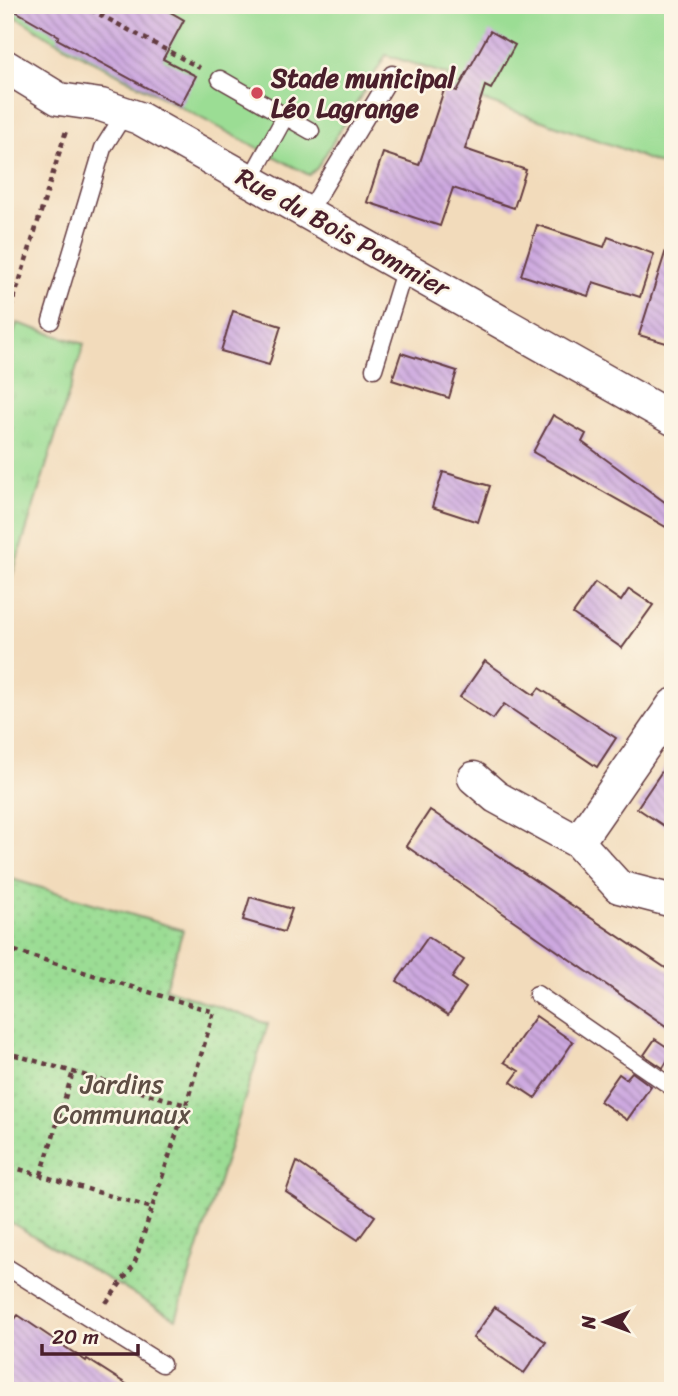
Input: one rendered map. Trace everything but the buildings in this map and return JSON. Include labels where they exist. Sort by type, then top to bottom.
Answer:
[{"type":"street","name":"Rue du Bois Pommier","points":[[5,66],[60,99],[101,105],[125,113],[250,180],[673,419]]},
{"type":"street","points":[[578,842],[673,705]]},
{"type":"street","points":[[474,778],[496,797],[578,842],[620,887],[673,901]]},
{"type":"lane","points":[[308,213],[392,74]]},
{"type":"lane","points":[[220,79],[311,131]]},
{"type":"lane","points":[[51,321],[103,148],[125,113]]},
{"type":"lane","points":[[250,180],[286,115]]},
{"type":"lane","points":[[374,369],[405,268]]},
{"type":"lane","points":[[537,994],[673,1088]]},
{"type":"lane","points":[[5,1266],[162,1364]]},
{"type":"path","points":[[82,5],[220,79]]},
{"type":"path","points":[[5,328],[76,103]]},
{"type":"path","points":[[5,948],[214,1012],[134,1265],[95,1320]]},
{"type":"path","points":[[5,1052],[186,1105]]},
{"type":"path","points":[[41,1175],[73,1072]]},
{"type":"path","points":[[5,1164],[152,1208]]},
{"type":"green space","name":"Stade municipal Léo Lagrange","points":[[5,5],[673,5],[673,170],[620,148],[445,87],[448,75],[386,55],[317,168],[309,175],[55,41],[5,10]]},
{"type":"green space","points":[[17,323],[84,344],[5,599],[5,361]]},
{"type":"green space","name":"Jardins Communaux","points":[[5,877],[183,930],[165,988],[268,1024],[176,1319],[5,1219]]},
{"type":"place","name":"Stade municipal Léo Lagrange","points":[[257,93]]}]
